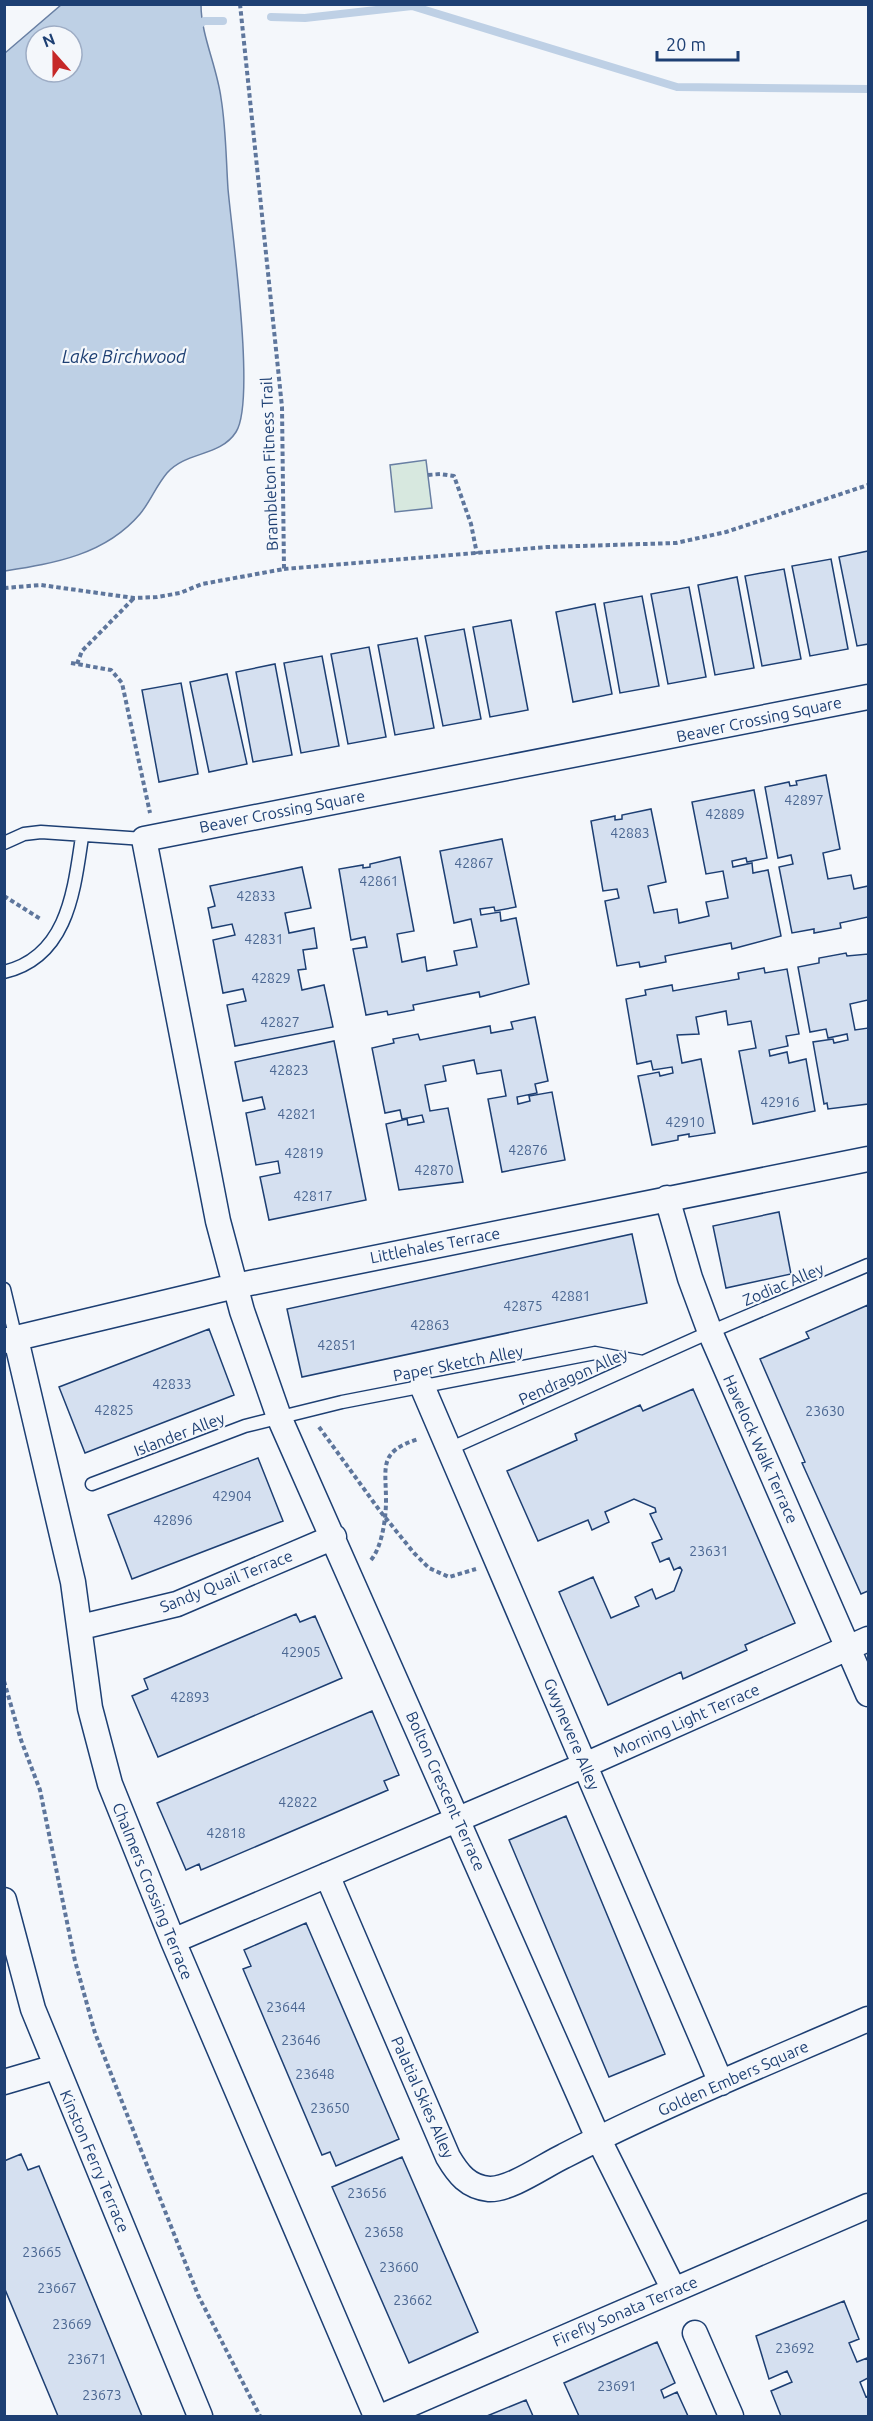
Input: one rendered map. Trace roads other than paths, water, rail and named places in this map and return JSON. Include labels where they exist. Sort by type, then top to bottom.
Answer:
[{"type":"street","name":"Beaver Crossing Square","points":[[148,830],[656,741],[868,697]]},
{"type":"street","points":[[148,830],[218,1221],[235,1286]]},
{"type":"street","name":"Littlehales Terrace","points":[[10,1340],[235,1286],[868,1159]]},
{"type":"street","name":"Havelock Walk Terrace","points":[[667,1198],[690,1278],[710,1332],[859,1643],[868,1694]]},
{"type":"street","name":"Bolton Crescent Terrace","points":[[235,1286],[279,1417],[349,1570],[598,2138],[674,2290]]},
{"type":"street","name":"Chalmers Crossing Terrace","points":[[10,1340],[73,1581],[81,1627],[90,1708],[110,1784],[173,1941],[376,2416]]},
{"type":"street","name":"Gwynevere Alley","points":[[422,1386],[721,2083]]},
{"type":"street","name":"Sandy Quail Terrace","points":[[81,1627],[177,1604],[334,1537]]},
{"type":"street","name":"Morning Light Terrace","points":[[173,1941],[585,1765],[859,1643]]},
{"type":"street","name":"Palatial Skies Alley","points":[[327,1875],[448,2157],[459,2176],[471,2184],[491,2189],[511,2184],[598,2138]]},
{"type":"street","name":"Kinston Ferry Terrace","points":[[4,1900],[33,2009],[55,2067],[201,2416]]},
{"type":"street","name":"Golden Embers Square","points":[[598,2138],[868,2019]]},
{"type":"street","points":[[4,2082],[55,2067]]},
{"type":"street","name":"Firefly Sonata Terrace","points":[[383,2416],[868,2206]]},
{"type":"street","points":[[695,2333],[731,2416]]},
{"type":"lane","points":[[4,843],[24,834],[41,832],[82,837],[148,830]]},
{"type":"lane","points":[[4,972],[36,956],[56,936],[64,923],[73,892],[82,837]]},
{"type":"lane","name":"Zodiac Alley","points":[[710,1332],[868,1265]]},
{"type":"lane","points":[[4,1289],[10,1340]]},
{"type":"lane","name":"Pendragon Alley","points":[[449,1449],[710,1332]]},
{"type":"lane","name":"Paper Sketch Alley","points":[[279,1417],[422,1386],[595,1353],[643,1362]]},
{"type":"lane","name":"Islander Alley","points":[[92,1484],[245,1426],[279,1417]]},
{"type":"water","name":"Lake Birchwood","points":[[61,5],[201,5],[204,28],[223,109],[228,189],[241,316],[244,387],[242,415],[236,432],[229,440],[221,446],[184,461],[167,473],[140,514],[111,539],[78,555],[5,571],[5,53],[24,37],[24,84],[84,84],[84,24],[39,24]]},
{"type":"waterway","points":[[271,17],[305,18],[412,6],[677,87],[868,89]]},
{"type":"waterway","points":[[196,27],[204,21],[223,21]]}]
